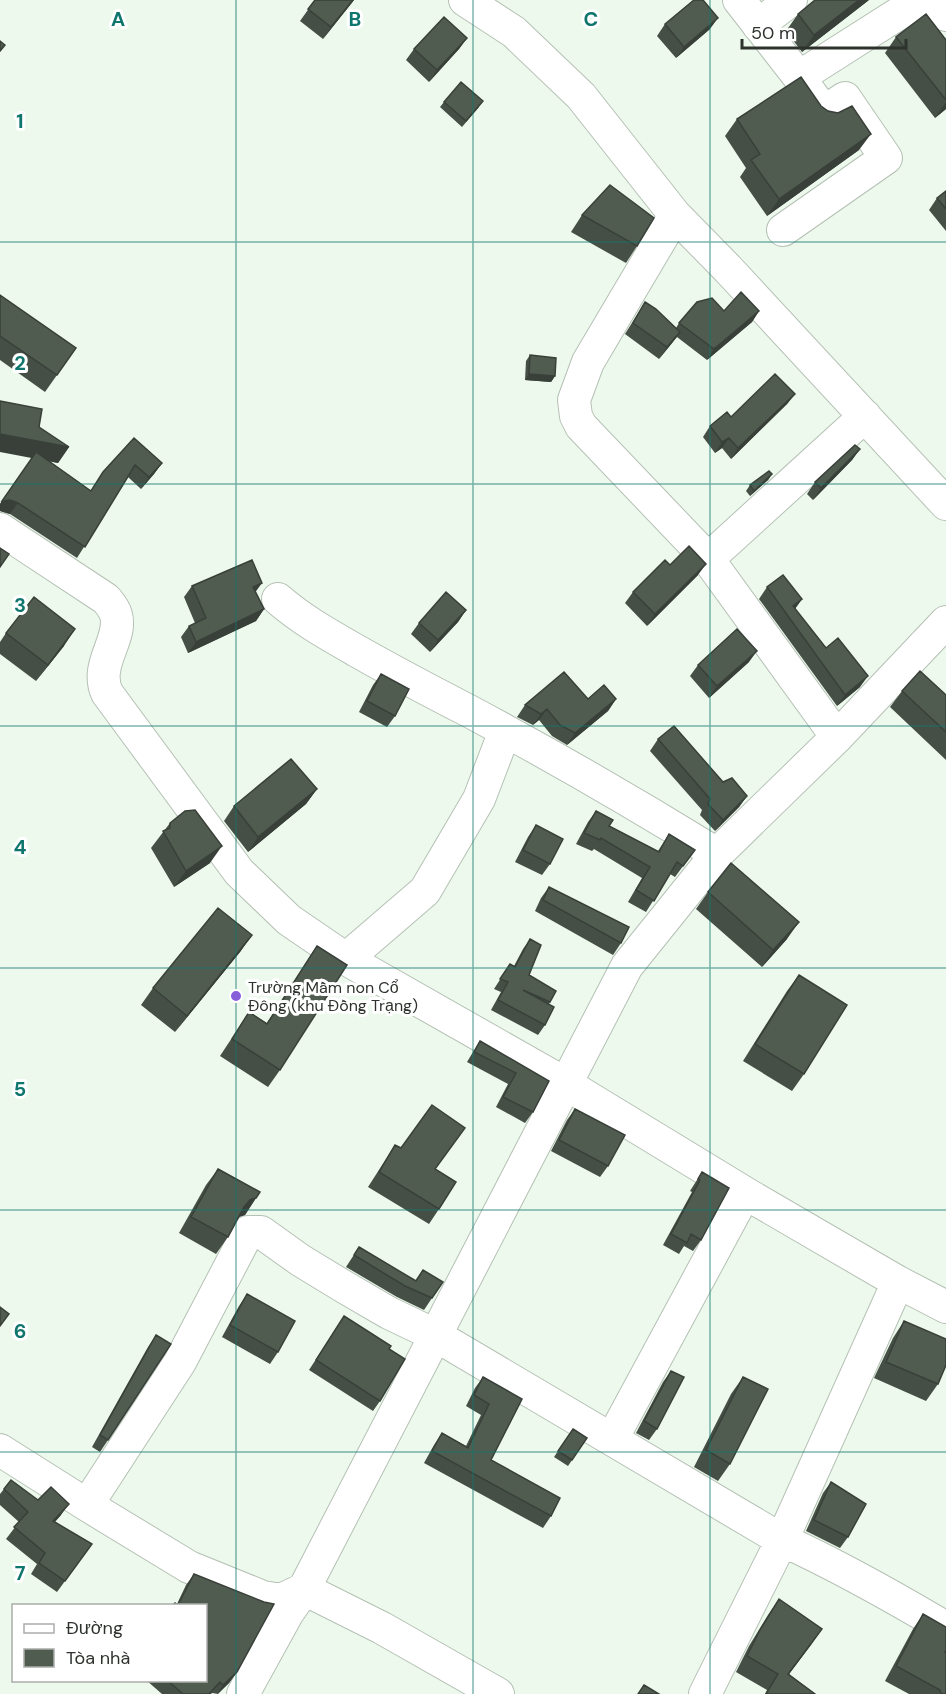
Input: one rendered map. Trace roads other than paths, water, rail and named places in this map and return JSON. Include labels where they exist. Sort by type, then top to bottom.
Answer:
[{"type":"street","points":[[465,0],[514,32],[581,96],[675,215],[946,504]]},
{"type":"street","points":[[739,0],[824,112],[844,98],[886,158],[783,230]]},
{"type":"street","points":[[758,25],[791,0]]},
{"type":"street","points":[[799,77],[920,0]]},
{"type":"street","points":[[935,0],[946,15]]},
{"type":"street","points":[[675,215],[588,362],[574,400],[576,416],[581,426],[708,559],[837,737]]},
{"type":"street","points":[[708,559],[865,416]]},
{"type":"street","points":[[0,529],[106,599],[114,609],[117,625],[103,672],[103,684],[115,706],[239,872],[289,920],[346,958],[566,1084],[745,1193],[898,1282],[946,1307]]},
{"type":"street","points":[[278,599],[297,616],[326,634],[505,731],[676,828],[717,854]]},
{"type":"street","points":[[243,1694],[287,1614],[304,1589],[627,966],[717,854],[837,737],[946,622]]},
{"type":"street","points":[[346,958],[425,891],[479,799],[505,731]]},
{"type":"street","points":[[612,1439],[745,1193]]},
{"type":"street","points":[[87,1505],[180,1362],[248,1232],[261,1232],[300,1260],[389,1313],[435,1335],[782,1540],[904,1602],[946,1628]]},
{"type":"street","points":[[705,1694],[782,1540],[898,1282]]},
{"type":"street","points":[[0,1449],[189,1567],[263,1597],[281,1600],[304,1589]]},
{"type":"street","points":[[304,1589],[382,1628],[498,1694]]},
{"type":"place","name":"Trường Mầm non Cổ Đông (khu Đồng Trạng)","points":[[236,996]]}]
